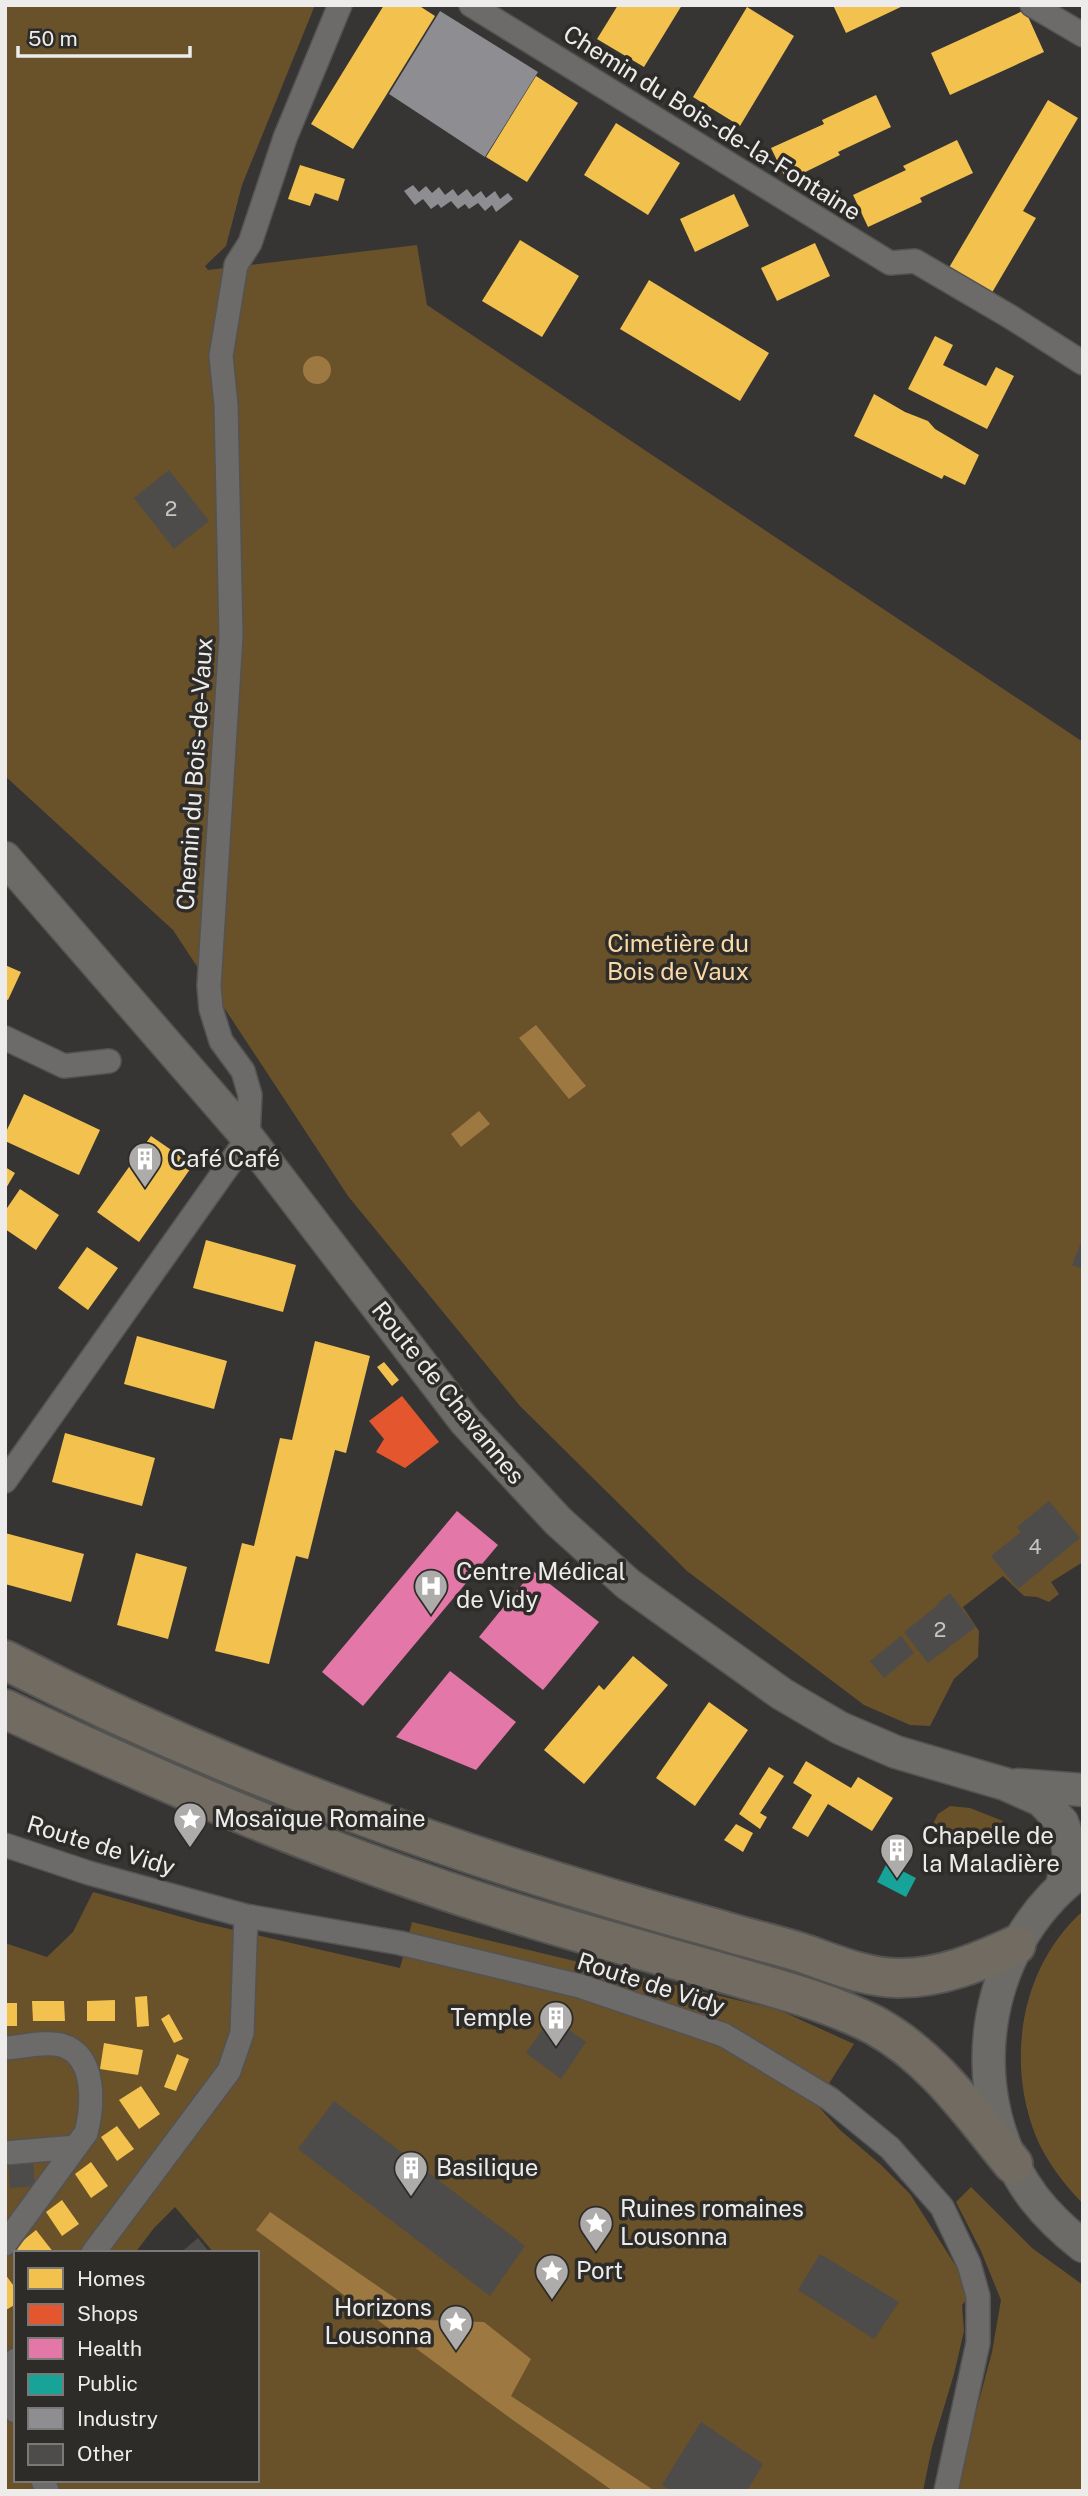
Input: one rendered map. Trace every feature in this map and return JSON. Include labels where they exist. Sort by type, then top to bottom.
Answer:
[{"type":"highway","points":[[5,1660],[209,1756],[369,1819],[541,1878],[797,1952],[849,1970],[882,1977],[918,1976],[957,1968],[1016,1945]]},
{"type":"highway","points":[[5,1709],[194,1795],[393,1872],[542,1922],[759,1984],[850,2014],[894,2037],[933,2068],[1013,2164]]},
{"type":"main road","name":"Route de Chavannes","points":[[5,858],[248,1138],[465,1421],[542,1506],[628,1584],[782,1695],[840,1728],[896,1752],[1005,1784],[1041,1800],[1062,1822],[1073,1877]]},
{"type":"main road","name":"Route de Chavannes","points":[[1005,1784],[1083,1790]]},
{"type":"main road","points":[[1073,1877],[1045,1903],[1016,1945],[998,1987],[989,2032],[988,2077],[996,2121],[1013,2164],[1033,2197],[1059,2227],[1083,2246]]},
{"type":"street","name":"Chemin du Bois-de-Vaux","points":[[248,1138],[250,1095],[243,1071],[221,1041],[211,1009],[209,986],[231,646],[226,405],[221,356],[236,265],[250,243],[285,138],[340,5]]},
{"type":"street","name":"Chemin du Bois-de-la-Fontaine","points":[[471,5],[890,263],[915,261],[1083,363]]},
{"type":"street","points":[[1032,5],[1083,35]]},
{"type":"street","points":[[5,1038],[64,1066],[109,1061]]},
{"type":"street","points":[[5,1481],[248,1138]]},
{"type":"street","name":"Route de Vidy","points":[[5,1845],[89,1873],[246,1916],[400,1942],[580,1986],[724,2035],[830,2099],[890,2148],[942,2207],[969,2264],[978,2296],[978,2343],[946,2491]]},
{"type":"street","points":[[94,2251],[229,2071],[242,2033],[246,1916]]},
{"type":"street","points":[[5,2048],[59,2045],[71,2049],[81,2059],[87,2073],[90,2115],[86,2133],[5,2244]]},
{"type":"street","points":[[5,2153],[76,2147]]},
{"type":"street","points":[[14,2363],[11,2367],[9,2393],[14,2406]]},
{"type":"green space","name":"Cimetière du Bois de Vaux","points":[[5,5],[315,5],[242,185],[226,246],[205,266],[208,270],[417,245],[427,305],[1083,742],[1083,1562],[1051,1582],[1059,1594],[1049,1602],[1024,1596],[1003,1576],[963,1607],[979,1631],[978,1657],[954,1679],[930,1726],[910,1725],[864,1705],[687,1571],[520,1406],[348,1196],[173,930],[5,776]]},
{"type":"green space","points":[[950,1806],[970,1808],[1003,1821],[992,1835],[977,1846],[953,1846],[940,1838],[933,1824],[938,1814]]},
{"type":"green space","points":[[93,1892],[199,1922],[400,1968],[412,1922],[779,2010],[854,2044],[816,2104],[840,2130],[910,2194],[973,2293],[962,2305],[964,2331],[932,2447],[923,2491],[5,2491],[5,1943],[47,1957],[73,1932]]},
{"type":"green space","points":[[1083,1911],[1083,2204],[1056,2171],[1035,2134],[1026,2105],[1021,2045],[1033,1986],[1045,1958],[1062,1933]]},
{"type":"green space","points":[[971,2187],[1032,2248],[1083,2285],[1083,2491],[958,2491],[992,2352],[1001,2300],[981,2251],[956,2202]]},
{"type":"shaded area","points":[[317,356],[327,360],[331,370],[327,380],[317,384],[307,380],[303,370],[307,360]]},
{"type":"shaded area","points":[[536,1025],[586,1086],[569,1099],[519,1038]]},
{"type":"shaded area","points":[[479,1111],[490,1124],[461,1147],[451,1134]]},
{"type":"shaded area","points":[[270,2212],[427,2320],[484,2322],[531,2359],[511,2396],[655,2491],[613,2491],[510,2418],[256,2230]]},
{"type":"building: Homes","points":[[384,5],[418,5],[435,16],[353,149],[311,124]]},
{"type":"building: Homes","points":[[618,5],[682,5],[644,67],[597,39]]},
{"type":"building: Homes","points":[[833,5],[905,5],[846,33]]},
{"type":"building: Homes","points":[[747,7],[794,36],[740,126],[693,97]]},
{"type":"building: Homes","points":[[1025,10],[1044,52],[950,95],[931,53]]},
{"type":"building: Homes","points":[[536,76],[578,103],[527,182],[486,157]]},
{"type":"building: Homes","points":[[876,95],[891,127],[838,152],[840,155],[787,181],[771,148],[824,124],[822,120]]},
{"type":"building: Homes","points":[[1048,100],[1078,118],[1023,211],[1036,218],[990,296],[947,271]]},
{"type":"building: Homes","points":[[616,123],[680,163],[648,215],[584,175]]},
{"type":"building: Homes","points":[[957,140],[973,173],[920,198],[922,202],[868,227],[853,195],[906,170],[903,166]]},
{"type":"building: Homes","points":[[300,165],[345,179],[338,201],[315,193],[310,206],[288,199]]},
{"type":"building: Homes","points":[[734,194],[749,226],[695,252],[680,219]]},
{"type":"building: Homes","points":[[520,240],[579,276],[542,337],[482,301]]},
{"type":"building: Homes","points":[[815,243],[830,276],[777,301],[761,268]]},
{"type":"building: Homes","points":[[649,280],[769,353],[740,401],[620,329]]},
{"type":"building: Homes","points":[[935,336],[953,345],[943,365],[986,386],[996,367],[1014,376],[987,429],[908,389]]},
{"type":"building: Homes","points":[[874,394],[905,412],[928,421],[935,429],[979,455],[965,485],[944,475],[942,479],[854,436]]},
{"type":"building: Homes","points":[[5,965],[21,972],[8,1000],[5,999]]},
{"type":"building: Homes","points":[[24,1094],[100,1130],[79,1175],[5,1141],[5,1134]]},
{"type":"building: Homes","name":"Café Café","points":[[151,1136],[193,1165],[139,1242],[97,1212]]},
{"type":"building: Homes","points":[[5,1167],[15,1173],[5,1190]]},
{"type":"building: Homes","points":[[20,1189],[59,1215],[36,1250],[5,1229],[5,1211]]},
{"type":"building: Homes","points":[[206,1240],[296,1265],[283,1312],[193,1288]]},
{"type":"building: Homes","points":[[87,1247],[118,1268],[88,1310],[58,1288]]},
{"type":"building: Homes","points":[[137,1336],[227,1361],[214,1409],[124,1384]]},
{"type":"building: Homes","points":[[315,1341],[370,1356],[346,1453],[335,1450],[308,1559],[296,1556],[269,1664],[215,1651],[242,1543],[254,1546],[280,1438],[292,1440]]},
{"type":"building: Homes","points":[[384,1362],[399,1380],[392,1386],[377,1367]]},
{"type":"building: Homes","points":[[65,1433],[155,1458],[142,1506],[52,1482]]},
{"type":"building: Homes","points":[[5,1533],[84,1554],[71,1602],[5,1584]]},
{"type":"building: Homes","points":[[136,1553],[187,1567],[168,1639],[117,1625]]},
{"type":"building: Homes","points":[[633,1656],[668,1685],[584,1784],[544,1750],[599,1685],[604,1690]]},
{"type":"building: Homes","points":[[709,1702],[748,1730],[695,1806],[656,1778]]},
{"type":"building: Homes","points":[[806,1761],[851,1788],[858,1777],[893,1798],[872,1831],[828,1804],[808,1837],[792,1828],[812,1795],[793,1783]]},
{"type":"building: Homes","points":[[769,1767],[784,1776],[760,1813],[767,1817],[760,1829],[739,1814]]},
{"type":"building: Homes","points":[[736,1824],[753,1833],[743,1852],[724,1840]]},
{"type":"building: Homes","points":[[147,1996],[149,2026],[137,2027],[135,1997]]},
{"type":"building: Homes","points":[[115,2000],[115,2021],[87,2021],[87,2001]]},
{"type":"building: Homes","points":[[32,2001],[64,2001],[65,2021],[33,2021]]},
{"type":"building: Homes","points":[[5,2003],[17,2003],[17,2026],[5,2026]]},
{"type":"building: Homes","points":[[169,2014],[183,2039],[174,2043],[161,2019]]},
{"type":"building: Homes","points":[[104,2043],[143,2050],[138,2075],[100,2069]]},
{"type":"building: Homes","points":[[177,2054],[189,2059],[176,2091],[164,2087]]},
{"type":"building: Homes","points":[[141,2086],[160,2114],[139,2129],[119,2100]]},
{"type":"building: Homes","points":[[117,2126],[134,2149],[117,2161],[101,2137]]},
{"type":"building: Homes","points":[[91,2162],[108,2186],[91,2198],[75,2174]]},
{"type":"building: Homes","points":[[62,2200],[79,2224],[62,2236],[46,2212]]},
{"type":"building: Homes","points":[[36,2230],[52,2251],[18,2251],[15,2247]]},
{"type":"building: Homes","points":[[5,2274],[14,2286],[14,2305],[6,2310]]},
{"type":"building: Shops","points":[[402,1396],[439,1442],[405,1468],[376,1452],[384,1439],[369,1421]]},
{"type":"building: Health","points":[[457,1511],[498,1545],[363,1706],[322,1672]]},
{"type":"building: Health","points":[[533,1571],[599,1622],[543,1690],[479,1637]]},
{"type":"building: Health","points":[[450,1671],[516,1722],[476,1770],[396,1737]]},
{"type":"building: Public","name":"Chapelle de la Maladière","points":[[887,1863],[916,1878],[906,1897],[877,1882]]},
{"type":"building: Industry","points":[[440,11],[538,72],[485,157],[389,94]]},
{"type":"building: Industry","points":[[413,185],[419,192],[426,186],[432,193],[439,187],[445,195],[453,189],[458,196],[467,189],[473,197],[481,191],[486,198],[495,191],[500,199],[508,193],[513,199],[496,212],[492,205],[485,211],[478,203],[469,209],[465,204],[458,209],[451,201],[441,208],[438,204],[431,209],[423,199],[415,205],[404,191]]},
{"type":"building: Other","points":[[169,470],[209,521],[174,549],[134,498]]},
{"type":"building: Other","points":[[1083,1238],[1083,1269],[1072,1265]]},
{"type":"building: Other","points":[[1049,1501],[1080,1538],[1018,1589],[991,1556],[1021,1532],[1017,1527]]},
{"type":"building: Other","points":[[950,1593],[976,1627],[928,1663],[904,1632]]},
{"type":"building: Other","points":[[901,1636],[914,1653],[884,1678],[870,1661]]},
{"type":"building: Other","name":"Temple","points":[[551,2017],[586,2042],[561,2079],[526,2053]]},
{"type":"building: Other","name":"Basilique","points":[[334,2101],[525,2246],[490,2296],[298,2149]]},
{"type":"building: Other","points":[[33,2161],[35,2186],[10,2188],[8,2163]]},
{"type":"building: Other","points":[[198,2238],[208,2251],[182,2251]]},
{"type":"building: Other","points":[[820,2254],[899,2302],[874,2339],[798,2290]]},
{"type":"building: Other","points":[[701,2422],[763,2464],[747,2491],[672,2491],[662,2485]]},
{"type":"place","name":"Café Café","points":[[145,1189]]},
{"type":"place","name":"Centre Médical de Vidy","points":[[431,1616]]},
{"type":"place","name":"Mosaïque Romaine","points":[[190,1849]]},
{"type":"place","name":"Chapelle de la Maladière","points":[[897,1880]]},
{"type":"place","name":"Temple","points":[[556,2048]]},
{"type":"place","name":"Basilique","points":[[411,2198]]},
{"type":"place","name":"Ruines romaines Lousonna","points":[[596,2253]]},
{"type":"place","name":"Port","points":[[552,2301]]},
{"type":"place","name":"Horizons Lousonna","points":[[456,2352]]}]
